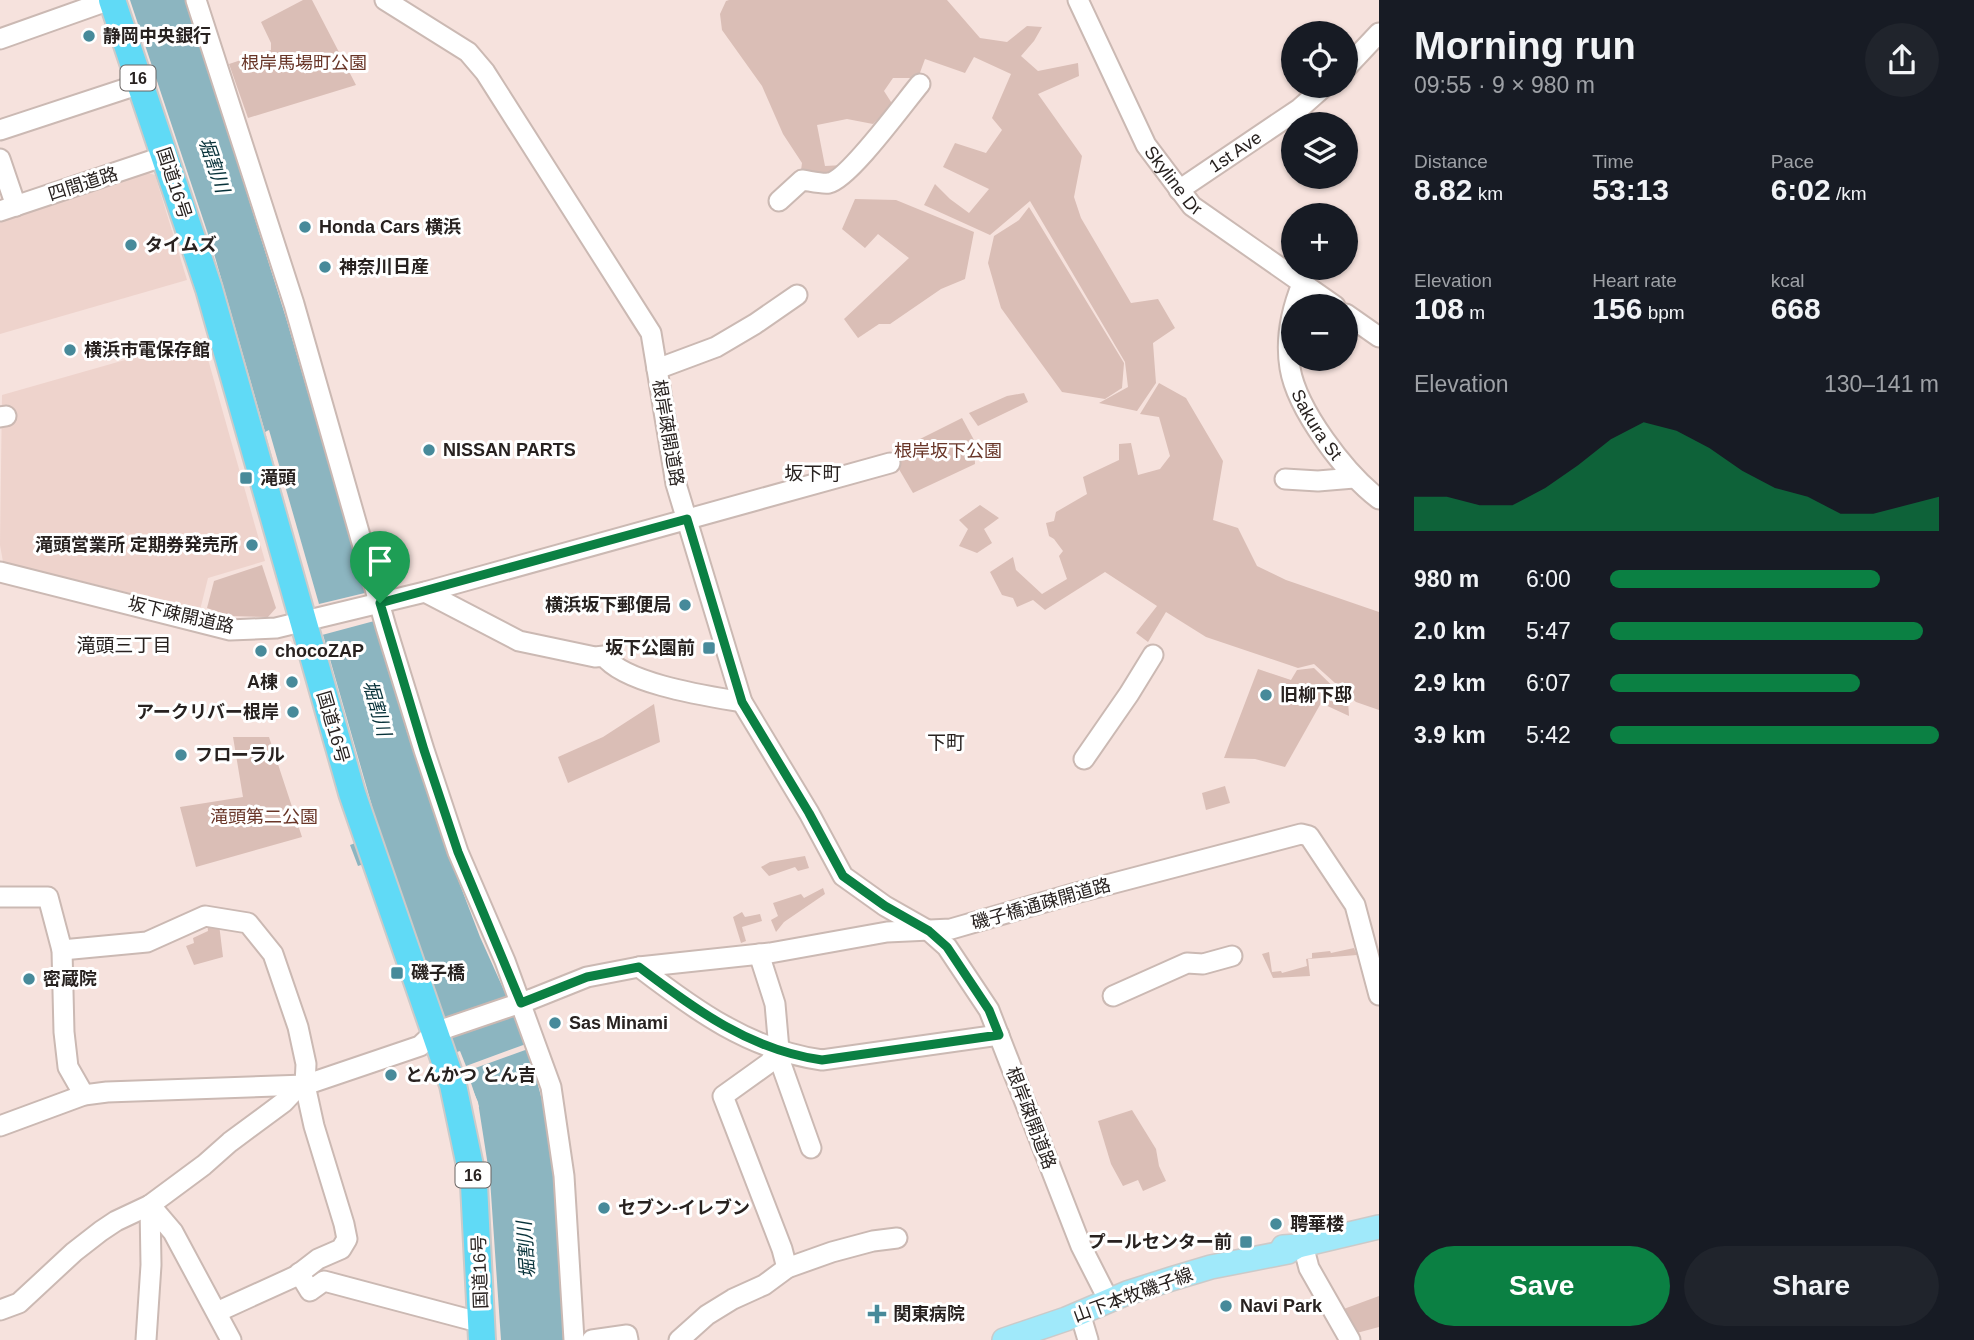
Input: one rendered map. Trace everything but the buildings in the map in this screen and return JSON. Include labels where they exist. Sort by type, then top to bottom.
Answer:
[{"type":"highway","name":"国道16号","points":[[111,0],[209,289],[311,621],[352,793],[442,1030],[474,1185],[482,1332]]},
{"type":"main road","name":"山下本牧磯子線","points":[[1004,1340],[1182,1275],[1264,1255],[1273,1249],[1301,1246],[1379,1227]]},
{"type":"street","points":[[0,38],[111,0]]},
{"type":"street","points":[[196,0],[294,304],[377,604],[424,750],[458,852],[551,1087],[564,1176],[574,1340]]},
{"type":"street","name":"根岸疎開道路","points":[[385,0],[468,52],[485,72],[651,333],[676,484],[742,702],[809,813],[843,876],[885,906],[929,931],[947,947],[989,1010],[1081,1245],[1110,1301]]},
{"type":"street","name":"Skyline Dr","points":[[1078,0],[1146,145],[1192,206],[1317,294]]},
{"type":"street","points":[[1358,55],[1379,33]]},
{"type":"street","points":[[0,130],[140,83]]},
{"type":"street","points":[[779,201],[802,180],[828,183],[838,179],[856,162],[920,83]]},
{"type":"street","name":"1st Ave","points":[[1179,190],[1311,98]]},
{"type":"street","name":"四間道路","points":[[8,209],[165,156]]},
{"type":"street","points":[[0,159],[8,209]]},
{"type":"street","name":"Sakura St","points":[[1302,284],[1292,308],[1288,337],[1290,370],[1307,414],[1354,478],[1379,499]]},
{"type":"street","points":[[657,369],[716,347],[797,295]]},
{"type":"street","points":[[1358,322],[1379,337]]},
{"type":"street","name":"坂下疎開道路","points":[[0,572],[230,629],[276,628],[425,592],[890,463]]},
{"type":"street","points":[[1285,479],[1318,481],[1354,478]]},
{"type":"street","points":[[425,592],[519,641],[595,657],[604,656],[611,663],[657,686],[742,702]]},
{"type":"street","points":[[1084,759],[1153,655]]},
{"type":"street","name":"磯子橋通疎開道路","points":[[302,1085],[420,1046],[442,1030],[587,977],[639,967],[759,954],[887,932],[929,931],[964,926],[1301,834],[1309,836],[1355,905],[1379,995]]},
{"type":"street","points":[[0,897],[48,897],[62,950],[64,1032],[68,1067],[84,1095]]},
{"type":"street","points":[[62,950],[147,942],[205,916],[248,923],[273,954],[299,1031],[306,1065],[302,1085],[345,1224],[347,1239],[341,1249],[318,1259],[299,1273],[217,1312]]},
{"type":"street","points":[[759,954],[775,1004],[780,1061],[811,1148]]},
{"type":"street","points":[[1113,996],[1187,963],[1203,964],[1232,956]]},
{"type":"street","points":[[639,967],[711,1020],[757,1043],[804,1058],[822,1060],[999,1035]]},
{"type":"street","points":[[779,1049],[769,1063],[723,1096],[782,1248],[787,1268]]},
{"type":"street","points":[[0,1126],[84,1095],[302,1085]]},
{"type":"street","points":[[0,1310],[19,1303],[74,1252],[116,1220],[150,1205],[284,1102],[302,1085]]},
{"type":"street","points":[[150,1205],[173,1232],[230,1340]]},
{"type":"street","points":[[146,1340],[151,1265],[150,1205]]},
{"type":"street","points":[[679,1340],[707,1315],[733,1298],[764,1284],[787,1268],[832,1252],[873,1241],[897,1238]]},
{"type":"street","points":[[1301,1246],[1309,1268],[1350,1340]]},
{"type":"street","points":[[299,1273],[310,1291],[324,1281],[482,1332]]},
{"type":"street","points":[[1080,1313],[1088,1340]]},
{"type":"street","points":[[592,1340],[627,1335],[628,1340]]},
{"type":"shaded area","points":[[145,172],[155,175],[187,280],[0,334],[0,221]]},
{"type":"shaded area","points":[[202,338],[265,561],[208,578],[200,610],[3,562],[0,545],[2,395]]},
{"type":"green space","name":"根岸馬場町公園","points":[[303,0],[312,0],[356,85],[248,118],[229,64],[271,50],[271,43],[261,22]]},
{"type":"green space","points":[[729,0],[947,0],[980,38],[1007,42],[1027,26],[1042,27],[1021,56],[1038,71],[1078,63],[1079,76],[1038,94],[1082,156],[1074,197],[1081,218],[1131,303],[1158,299],[1175,328],[1153,343],[1156,383],[1137,411],[1099,403],[1128,387],[1125,362],[1030,201],[990,235],[924,205],[935,184],[969,213],[989,189],[943,167],[955,143],[986,153],[1002,130],[992,118],[1011,74],[974,57],[965,73],[925,59],[918,78],[893,78],[884,91],[893,105],[873,124],[847,119],[817,125],[825,166],[844,165],[830,179],[800,178],[802,163],[783,134],[762,86],[722,30],[720,14]]},
{"type":"green space","points":[[855,199],[896,200],[974,232],[965,279],[941,289],[890,324],[879,324],[858,338],[844,319],[909,258],[878,234],[865,248],[842,229]]},
{"type":"green space","points":[[1029,207],[1124,363],[1122,388],[1105,399],[1062,392],[1001,308],[988,263],[994,236],[1019,220]]},
{"type":"green space","points":[[1159,383],[1186,398],[1223,461],[1213,520],[1238,528],[1257,566],[1286,580],[1379,612],[1379,710],[1356,702],[1314,664],[1298,668],[1206,637],[1166,612],[1148,642],[1136,633],[1157,606],[1105,572],[1045,610],[1033,600],[1017,607],[1013,598],[1002,595],[990,572],[1013,557],[1016,570],[1042,594],[1067,579],[1059,556],[1063,551],[1049,536],[1046,523],[1054,521],[1056,512],[1087,494],[1083,477],[1119,460],[1119,444],[1131,443],[1138,475],[1160,469],[1170,456],[1159,417],[1140,414]]},
{"type":"green space","points":[[1024,393],[1028,402],[978,426],[969,413],[1007,396]]},
{"type":"green space","name":"根岸坂下公園","points":[[962,418],[974,440],[975,464],[913,493],[890,454]]},
{"type":"green space","points":[[980,505],[999,518],[984,529],[992,543],[977,553],[959,546],[968,529],[959,520]]},
{"type":"green space","points":[[262,565],[276,608],[268,617],[230,616],[207,608],[214,581]]},
{"type":"green space","points":[[1314,668],[1348,701],[1349,716],[1321,703],[1285,767],[1255,759],[1224,758],[1258,669],[1291,680],[1297,670]]},
{"type":"green space","points":[[654,704],[660,742],[568,783],[558,757],[603,737]]},
{"type":"green space","name":"滝頭第二公園","points":[[233,737],[269,737],[302,837],[196,867],[180,807],[243,797]]},
{"type":"green space","points":[[1225,786],[1230,803],[1206,810],[1202,793]]},
{"type":"green space","points":[[805,856],[809,868],[798,871],[795,867],[769,876],[761,867],[770,862]]},
{"type":"green space","points":[[823,888],[825,894],[784,922],[776,932],[771,920],[778,916],[773,903],[801,894],[804,898]]},
{"type":"green space","points":[[742,912],[745,917],[760,914],[762,921],[742,927],[746,941],[741,943],[733,917]]},
{"type":"green space","points":[[207,921],[219,924],[223,957],[194,965],[186,946],[194,943],[193,938],[208,931]]},
{"type":"green space","points":[[1354,948],[1357,955],[1308,959],[1310,976],[1273,978],[1262,954],[1269,952],[1272,972],[1282,973],[1307,966],[1306,959],[1312,958],[1312,953],[1331,953]]},
{"type":"green space","points":[[1132,1110],[1156,1149],[1159,1166],[1166,1181],[1143,1191],[1138,1180],[1123,1186],[1111,1164],[1098,1121]]},
{"type":"green space","points":[[1379,1296],[1379,1327],[1353,1334],[1341,1310]]},
{"type":"water","name":"堀割川","points":[[130,0],[186,0],[286,318],[407,732],[441,835],[480,937],[507,997],[535,1074],[546,1115],[557,1198],[563,1340],[501,1340],[490,1179],[478,1102],[460,1061],[387,856],[358,866],[350,845],[380,834],[211,243]]},
{"type":"pier","points":[[269,430],[319,604],[369,592],[378,620],[322,635],[265,432]]},
{"type":"pier","points":[[526,1044],[528,1049],[467,1071],[479,1107],[476,1108],[457,1052],[460,1051],[466,1066]]},
{"type":"place","name":"静岡中央銀行","points":[[89,36]]},
{"type":"place","name":"Honda Cars 横浜","points":[[305,227]]},
{"type":"place","name":"タイムズ","points":[[131,245]]},
{"type":"place","name":"神奈川日産","points":[[325,267]]},
{"type":"place","name":"横浜市電保存館","points":[[70,350]]},
{"type":"place","name":"NISSAN PARTS","points":[[429,450]]},
{"type":"place","name":"滝頭","points":[[246,478]]},
{"type":"place","name":"滝頭営業所 定期券発売所","points":[[252,545]]},
{"type":"place","name":"横浜坂下郵便局","points":[[685,605]]},
{"type":"place","name":"坂下公園前","points":[[709,648]]},
{"type":"place","name":"chocoZAP","points":[[261,651]]},
{"type":"place","name":"A棟","points":[[292,682]]},
{"type":"place","name":"旧柳下邸","points":[[1266,695]]},
{"type":"place","name":"アークリバー根岸","points":[[293,712]]},
{"type":"place","name":"フローラル","points":[[181,755]]},
{"type":"place","name":"磯子橋","points":[[397,973]]},
{"type":"place","name":"密蔵院","points":[[29,979]]},
{"type":"place","name":"Sas Minami","points":[[555,1023]]},
{"type":"place","name":"とんかつ とん吉","points":[[391,1075]]},
{"type":"place","name":"セブン-イレブン","points":[[604,1208]]},
{"type":"place","name":"聘華楼","points":[[1276,1224]]},
{"type":"place","name":"プールセンター前","points":[[1246,1242]]},
{"type":"place","name":"Navi Park","points":[[1226,1306]]},
{"type":"place","name":"関東病院","points":[[877,1314]]},
{"type":"district","name":"坂下町","points":[[813,473]]},
{"type":"district","name":"滝頭三丁目","points":[[124,645]]},
{"type":"district","name":"下町","points":[[946,742]]},
{"type":"route","points":[[687,519],[742,702],[809,813],[843,876],[885,906],[929,931],[947,947],[989,1010],[999,1035],[822,1060],[804,1058],[757,1043],[711,1020],[639,967],[587,977],[521,1003],[458,852],[380,603],[687,519]]}]
